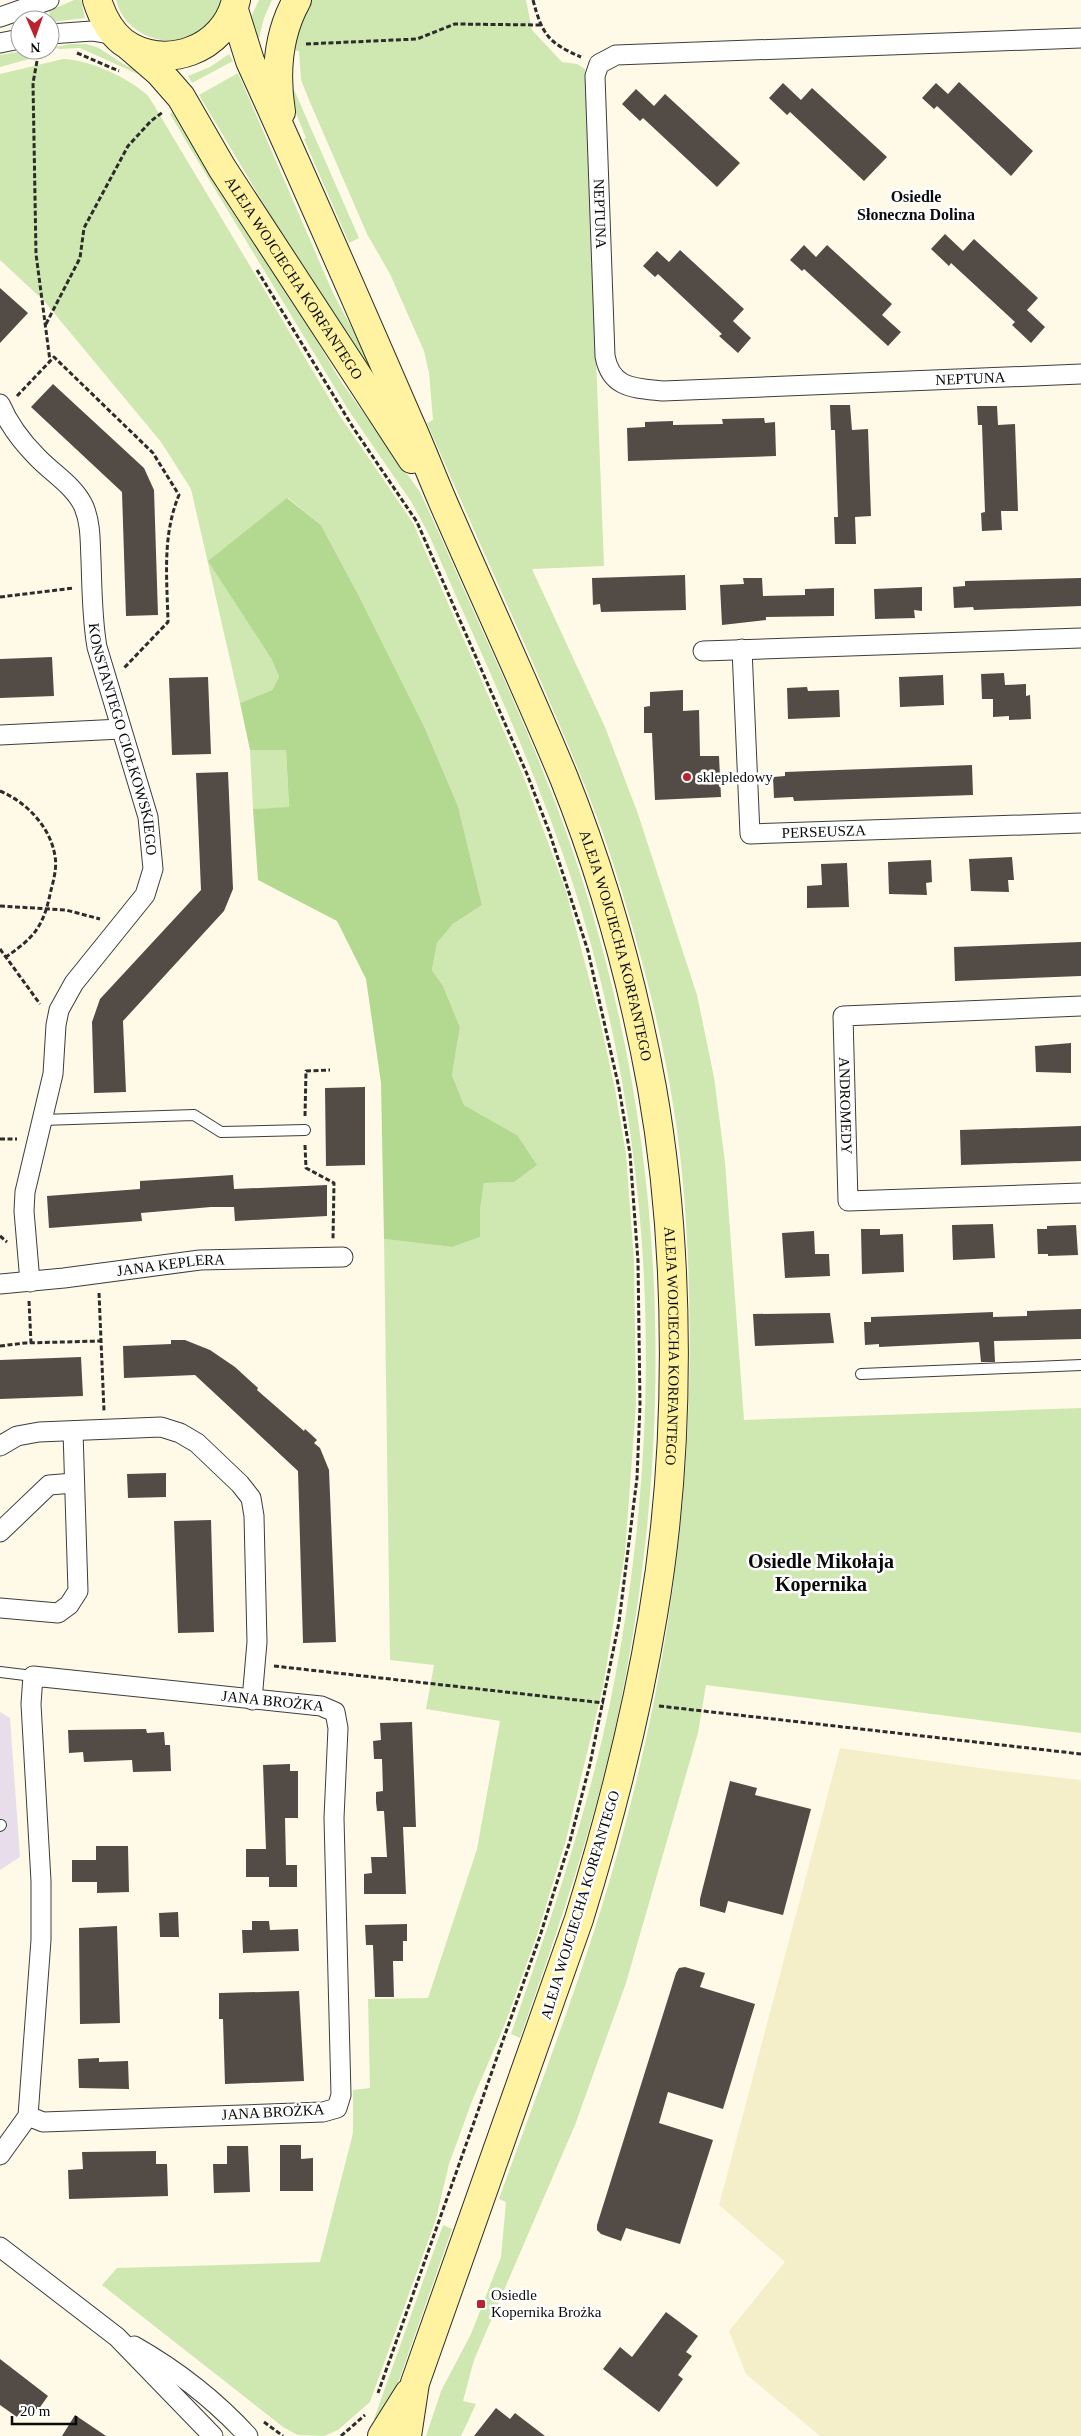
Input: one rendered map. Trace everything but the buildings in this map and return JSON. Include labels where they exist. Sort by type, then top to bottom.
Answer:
[{"type":"main road","name":"ALEJA WOJCIECHA KORFANTEGO","points":[[96,0],[102,18],[122,41],[160,72],[181,97],[222,168],[449,516]]},
{"type":"main road","points":[[286,141],[278,94],[278,56],[290,13],[297,0]]},
{"type":"main road","name":"ALEJA WOJCIECHA KORFANTEGO","points":[[235,5],[250,61],[558,764],[590,850],[623,958],[642,1039],[658,1126],[670,1252],[672,1367],[667,1501],[653,1619],[637,1704],[602,1842],[579,1919],[415,2384],[407,2436]]},
{"type":"main road","points":[[122,41],[154,56],[179,56],[202,48],[221,32],[235,5]]},
{"type":"main road","name":"ALEJA WOJCIECHA KORFANTEGO","points":[[382,2436],[415,2384]]},
{"type":"street","points":[[0,17],[41,2]]},
{"type":"street","points":[[60,33],[92,31],[122,41]]},
{"type":"street","points":[[598,64],[616,55],[1081,38]]},
{"type":"street","name":"NEPTUNA","points":[[598,64],[595,76],[605,356],[612,375],[622,384],[642,389],[663,391],[1081,374]]},
{"type":"street","name":"KONSTANTEGO CIOŁKOWSKIEGO","points":[[1,407],[10,427],[73,490],[84,506],[90,525],[94,628],[108,685],[148,817],[153,869],[145,895],[74,983],[59,1010],[56,1024],[53,1074],[25,1202],[29,1282]]},
{"type":"street","points":[[703,651],[1081,638]]},
{"type":"street","name":"PERSEUSZA","points":[[742,649],[750,834],[1081,823]]},
{"type":"street","points":[[0,735],[122,729]]},
{"type":"street","name":"ANDROMEDY","points":[[1081,1006],[843,1016],[848,1201],[1081,1194]]},
{"type":"street","name":"JANA KEPLERA","points":[[0,1284],[200,1260],[336,1257]]},
{"type":"street","points":[[0,1446],[24,1435],[39,1432],[161,1428],[180,1434],[196,1444],[240,1484],[251,1498],[254,1516],[256,1664],[252,1700]]},
{"type":"street","points":[[0,1608],[58,1613],[70,1605],[78,1591],[73,1430]]},
{"type":"street","points":[[0,1532],[48,1485],[74,1483]]},
{"type":"street","points":[[0,2155],[28,2116],[40,1940],[41,1881],[31,1704],[33,1676]]},
{"type":"street","name":"JANA BROŻKA","points":[[28,2116],[43,2122],[323,2112],[337,2108],[341,2095],[334,1818],[338,1728],[335,1712],[321,1706],[33,1676]]},
{"type":"street","points":[[0,2247],[117,2337],[213,2436]]},
{"type":"street","points":[[117,2337],[167,2365],[197,2386],[221,2406],[248,2436]]},
{"type":"lane","points":[[42,1120],[194,1115],[221,1132],[305,1130]]},
{"type":"lane","points":[[860,1374],[1081,1365]]},
{"type":"lane","points":[[0,1672],[33,1676]]},
{"type":"path","points":[[533,0],[540,25],[558,47],[598,64]]},
{"type":"path","points":[[302,45],[417,38],[455,24],[540,25]]},
{"type":"path","points":[[72,52],[125,74]]},
{"type":"path","points":[[36,61],[33,83],[36,244],[50,361]]},
{"type":"path","points":[[162,107],[169,119]]},
{"type":"path","points":[[45,324],[80,258],[84,228],[128,146],[151,121],[164,111]]},
{"type":"path","points":[[256,269],[354,429],[417,522],[527,774],[549,831],[588,951],[604,1015],[630,1154],[638,1260],[640,1340],[637,1478],[619,1622],[604,1703],[573,1831],[540,1936],[378,2394]]},
{"type":"path","points":[[1,407],[54,357],[153,453],[179,495],[171,514],[167,541],[168,622],[108,685]]},
{"type":"path","points":[[0,597],[36,591],[92,587]]},
{"type":"path","points":[[0,791],[14,797],[35,815],[51,842],[56,857],[56,868],[48,908],[37,930],[6,958]]},
{"type":"path","points":[[0,906],[48,908],[93,916],[118,928]]},
{"type":"path","points":[[0,949],[56,1024]]},
{"type":"path","points":[[330,1070],[306,1071],[306,1168],[334,1183],[336,1257]]},
{"type":"path","points":[[98,1273],[105,1429]]},
{"type":"path","points":[[29,1282],[31,1343]]},
{"type":"path","points":[[0,1346],[101,1341]]},
{"type":"path","points":[[256,1664],[604,1703]]},
{"type":"path","points":[[637,1704],[1081,1754]]},
{"type":"path","points":[[341,2436],[370,2410]]},
{"type":"path","points":[[271,2427],[283,2436]]},
{"type":"path","points":[[352,2427],[356,2432]]},
{"type":"shaded area","points":[[0,1712],[10,1718],[20,1857],[0,1870]]},
{"type":"shaded area","points":[[840,1748],[994,1770],[1081,1780],[1081,2436],[820,2436],[746,2374],[729,2331],[785,2262],[719,2205]]},
{"type":"green space","points":[[74,0],[81,0],[85,18],[60,21],[60,10],[51,10]]},
{"type":"green space","points":[[116,0],[221,0],[214,16],[203,29],[191,36],[178,40],[164,40],[139,32],[129,24],[121,13]]},
{"type":"green space","points":[[259,0],[272,0],[264,18],[256,50],[248,23]]},
{"type":"green space","points":[[308,0],[526,0],[532,30],[562,62],[577,64],[585,69],[604,566],[532,569],[605,727],[638,814],[697,995],[714,1077],[725,1162],[744,1420],[1081,1408],[1081,1733],[706,1685],[698,1733],[626,1983],[575,2125],[474,2360],[463,2401],[476,2404],[461,2436],[426,2436],[441,2391],[471,2334],[501,2257],[506,2202],[499,2199],[566,2015],[597,1923],[624,1829],[659,1673],[672,1594],[681,1515],[687,1435],[690,1355],[689,1275],[684,1195],[674,1107],[657,1020],[635,935],[609,851],[532,661],[427,423],[433,420],[429,373],[424,351],[390,274],[367,234],[309,100],[301,80],[299,51],[289,50]]},
{"type":"green space","points":[[86,44],[99,48],[125,65],[147,74],[164,99],[148,80],[140,75],[80,48],[60,49],[60,46]]},
{"type":"green space","points":[[10,53],[10,60],[26,60],[0,67],[0,55]]},
{"type":"green space","points":[[229,54],[233,61],[192,83],[188,76],[210,67]]},
{"type":"green space","points":[[60,60],[85,62],[109,71],[132,83],[149,97],[338,413],[413,523],[523,775],[566,891],[599,1016],[615,1089],[626,1154],[634,1261],[636,1405],[625,1552],[603,1687],[566,1840],[537,1935],[505,2024],[472,2101],[449,2164],[436,2219],[370,2402],[338,2430],[324,2436],[298,2435],[283,2427],[102,2285],[117,2268],[320,2262],[353,2133],[353,2090],[370,2088],[368,1999],[428,1998],[477,1849],[500,1721],[426,1709],[434,1665],[390,1660],[384,1239],[452,1247],[479,1237],[484,1183],[514,1182],[517,1135],[464,1105],[452,1075],[460,1027],[443,986],[432,970],[437,943],[453,924],[482,905],[458,806],[424,726],[321,525],[288,498],[271,658],[279,677],[272,690],[240,703],[191,489],[161,442],[44,301],[0,260],[0,74]]},
{"type":"green space","points":[[238,73],[333,293],[405,428],[399,431],[199,95]]},
{"type":"green space","points":[[292,85],[359,238],[349,243],[304,139],[306,138],[293,106]]},
{"type":"green space","points":[[175,109],[186,123],[342,383],[420,492],[533,746],[567,834],[582,879],[610,979],[632,1081],[646,1183],[654,1286],[655,1390],[650,1494],[639,1597],[621,1700],[601,1786],[563,1913],[520,2038],[511,2034],[567,1868],[602,1741],[629,1595],[640,1492],[646,1389],[644,1286],[637,1184],[622,1082],[601,981],[557,837],[505,706],[429,535],[412,503],[349,411],[187,143],[170,114]]},
{"type":"green space","points":[[287,498],[321,525],[424,726],[458,806],[482,905],[453,924],[437,943],[432,970],[443,986],[460,1027],[452,1075],[464,1105],[517,1135],[537,1165],[514,1182],[484,1183],[480,1210],[480,1237],[452,1247],[384,1239],[381,1083],[366,979],[337,921],[258,880],[253,809],[289,807],[286,750],[250,750],[240,703],[272,690],[279,677],[271,658],[208,561]]},
{"type":"green space","points":[[250,750],[286,750],[289,808],[253,809]]},
{"type":"green space","points":[[443,2225],[452,2229],[384,2423],[374,2419]]},
{"type":"place","name":"sklepledowy","points":[[687,777]]},
{"type":"place","name":"Osiedle Kopernika Brożka","points":[[481,2304]]},
{"type":"district","name":"Osiedle Słoneczna Dolina","points":[[916,205]]},
{"type":"district","name":"Osiedle Mikołaja Kopernika","points":[[821,1572]]}]
